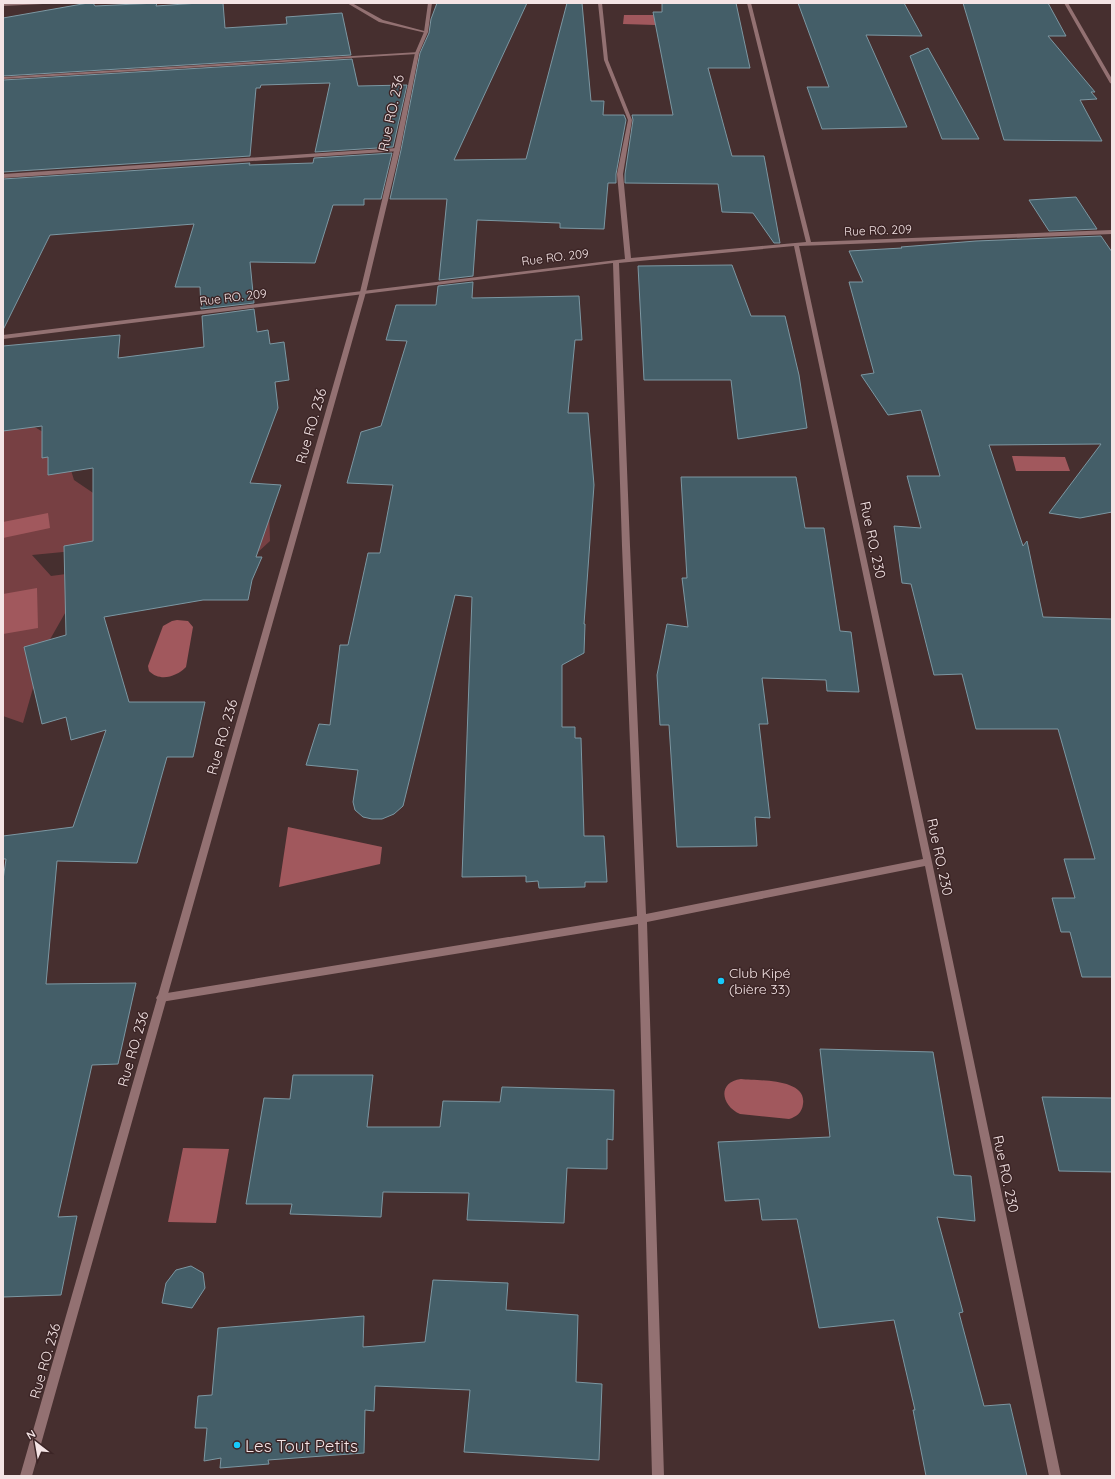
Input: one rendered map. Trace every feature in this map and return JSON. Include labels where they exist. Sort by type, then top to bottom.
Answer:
[{"type":"street","points":[[3,5],[43,3]]},
{"type":"street","points":[[349,3],[381,20],[426,32]]},
{"type":"street","name":"Rue RO. 236","points":[[26,1476],[363,292],[397,150],[417,53],[426,32],[430,3]]},
{"type":"street","points":[[600,3],[606,60],[630,120],[620,174],[628,260]]},
{"type":"street","points":[[749,3],[809,244]]},
{"type":"street","points":[[1066,3],[1112,82]]},
{"type":"street","points":[[3,78],[417,53]]},
{"type":"street","points":[[3,176],[397,150]]},
{"type":"street","name":"Rue RO. 209","points":[[3,337],[616,261],[796,244],[1112,232]]},
{"type":"street","name":"Rue RO. 230","points":[[796,244],[928,862],[1055,1476]]},
{"type":"street","points":[[616,261],[626,546],[642,919],[658,1476]]},
{"type":"street","points":[[161,998],[642,919],[928,862]]},
{"type":"shaded area","points":[[624,15],[655,15],[655,25],[623,24]]},
{"type":"shaded area","points":[[23,420],[63,444],[74,480],[105,501],[269,507],[270,541],[219,588],[84,550],[32,555],[51,576],[89,571],[44,650],[23,723],[3,716],[3,425]]},
{"type":"shaded area","points":[[1012,456],[1065,457],[1070,471],[1016,471]]},
{"type":"shaded area","points":[[48,513],[50,528],[3,538],[3,522]]},
{"type":"shaded area","points":[[37,588],[38,628],[3,634],[3,594]]},
{"type":"shaded area","points":[[177,620],[188,621],[193,627],[186,667],[173,676],[158,676],[149,671],[148,666],[163,626]]},
{"type":"shaded area","points":[[288,827],[382,847],[380,864],[279,887]]},
{"type":"shaded area","points":[[741,1079],[780,1082],[790,1085],[797,1089],[802,1096],[803,1104],[800,1112],[796,1116],[789,1119],[740,1114],[729,1106],[724,1095],[725,1089],[728,1085],[733,1081]]},
{"type":"shaded area","points":[[183,1148],[229,1149],[216,1223],[168,1222]]},
{"type":"building","points":[[93,3],[95,6],[157,3],[156,6],[223,3],[225,28],[287,24],[286,17],[342,13],[351,55],[3,76],[3,18]]},
{"type":"building","points":[[437,3],[527,3],[454,160],[526,159],[567,3],[582,3],[591,101],[604,101],[603,115],[624,115],[626,120],[616,174],[616,183],[608,183],[604,229],[560,228],[560,223],[477,220],[473,276],[439,280],[447,199],[390,199],[420,53],[429,33],[431,19]]},
{"type":"building","points":[[662,3],[736,3],[750,68],[708,68],[732,156],[764,156],[780,243],[774,243],[753,213],[722,212],[718,184],[625,183],[633,120],[632,115],[673,115],[653,12],[662,12]]},
{"type":"building","points":[[798,3],[904,3],[922,36],[866,35],[907,127],[822,129],[807,87],[829,87]]},
{"type":"building","points":[[963,3],[1048,3],[1066,36],[1048,36],[1095,92],[1091,92],[1097,99],[1080,100],[1102,141],[1004,140]]},
{"type":"building","points":[[928,48],[979,139],[942,139],[910,56]]},
{"type":"building","points":[[352,59],[358,86],[407,85],[393,147],[315,152],[330,83],[261,85],[260,88],[256,88],[250,156],[3,172],[3,80]]},
{"type":"building","points":[[392,153],[381,199],[364,199],[364,205],[333,205],[315,263],[250,262],[254,303],[201,309],[200,287],[175,287],[194,224],[50,235],[3,330],[3,179],[250,163],[249,165],[313,163],[314,158]]},
{"type":"building","points":[[1076,197],[1097,229],[1049,231],[1029,200]]},
{"type":"building","points":[[1101,236],[1112,252],[1112,512],[1080,518],[1049,513],[1101,444],[989,445],[1023,546],[1027,541],[1043,617],[1112,619],[1112,977],[1082,977],[1070,932],[1061,932],[1052,898],[1075,898],[1064,859],[1095,859],[1058,729],[976,729],[962,674],[934,675],[911,584],[902,583],[894,526],[921,528],[907,476],[940,476],[921,410],[888,415],[861,375],[874,373],[849,282],[863,282],[849,251],[976,241]]},
{"type":"building","points":[[732,265],[751,316],[785,316],[799,375],[807,428],[738,439],[731,380],[644,380],[638,266]]},
{"type":"building","points":[[473,282],[472,298],[579,296],[582,340],[575,340],[568,413],[588,413],[594,485],[584,624],[584,653],[562,665],[562,727],[575,727],[575,738],[581,738],[584,836],[604,836],[607,882],[585,882],[585,887],[539,888],[538,881],[526,882],[526,876],[462,877],[472,597],[455,595],[403,806],[394,814],[382,819],[363,817],[355,810],[353,802],[358,770],[306,765],[319,724],[330,725],[340,645],[348,645],[368,553],[380,553],[393,485],[347,483],[361,432],[381,426],[407,341],[386,340],[396,305],[436,305],[438,286]]},
{"type":"building","points":[[254,309],[257,332],[268,330],[270,344],[284,342],[289,380],[275,382],[278,408],[250,483],[281,485],[256,557],[262,557],[252,580],[248,600],[203,600],[104,617],[129,702],[205,702],[193,757],[167,757],[137,863],[57,861],[46,984],[136,983],[118,1064],[92,1065],[58,1217],[77,1216],[61,1295],[3,1297],[3,880],[6,859],[3,859],[3,836],[73,827],[106,730],[71,740],[66,717],[42,724],[24,647],[66,635],[64,546],[93,541],[93,468],[48,475],[48,457],[42,458],[42,426],[3,431],[3,346],[120,335],[118,358],[204,347],[202,316]]},
{"type":"building","points":[[681,477],[796,477],[805,528],[824,528],[840,631],[851,632],[859,692],[827,691],[826,680],[762,678],[768,724],[759,724],[770,818],[755,817],[757,846],[677,847],[669,725],[660,725],[657,675],[667,624],[688,627],[682,578],[687,578]]},
{"type":"building","points":[[820,1049],[933,1052],[954,1175],[971,1176],[975,1221],[937,1217],[963,1312],[959,1313],[984,1406],[1010,1404],[1027,1476],[926,1476],[913,1410],[915,1410],[894,1320],[819,1328],[797,1219],[762,1220],[759,1199],[725,1201],[718,1142],[830,1137]]},
{"type":"building","points":[[293,1075],[373,1075],[367,1127],[440,1127],[443,1101],[500,1102],[502,1087],[614,1090],[613,1140],[607,1139],[607,1169],[567,1168],[564,1223],[467,1220],[469,1193],[383,1192],[381,1217],[290,1214],[292,1204],[246,1204],[264,1098],[290,1099]]},
{"type":"building","points":[[1042,1097],[1112,1098],[1112,1172],[1059,1171]]},
{"type":"building","points":[[191,1266],[203,1273],[205,1288],[192,1308],[162,1303],[166,1283],[176,1270]]},
{"type":"building","points":[[433,1280],[508,1283],[506,1310],[578,1315],[576,1382],[602,1384],[599,1460],[464,1452],[470,1390],[375,1386],[374,1411],[365,1410],[364,1453],[268,1460],[269,1464],[220,1468],[221,1458],[204,1461],[207,1428],[195,1428],[198,1396],[212,1395],[218,1328],[364,1316],[363,1347],[425,1342]]},
{"type":"place","name":"Club Kipé (bière 33)","points":[[721,981]]},
{"type":"place","name":"Les Tout Petits","points":[[237,1445]]}]
